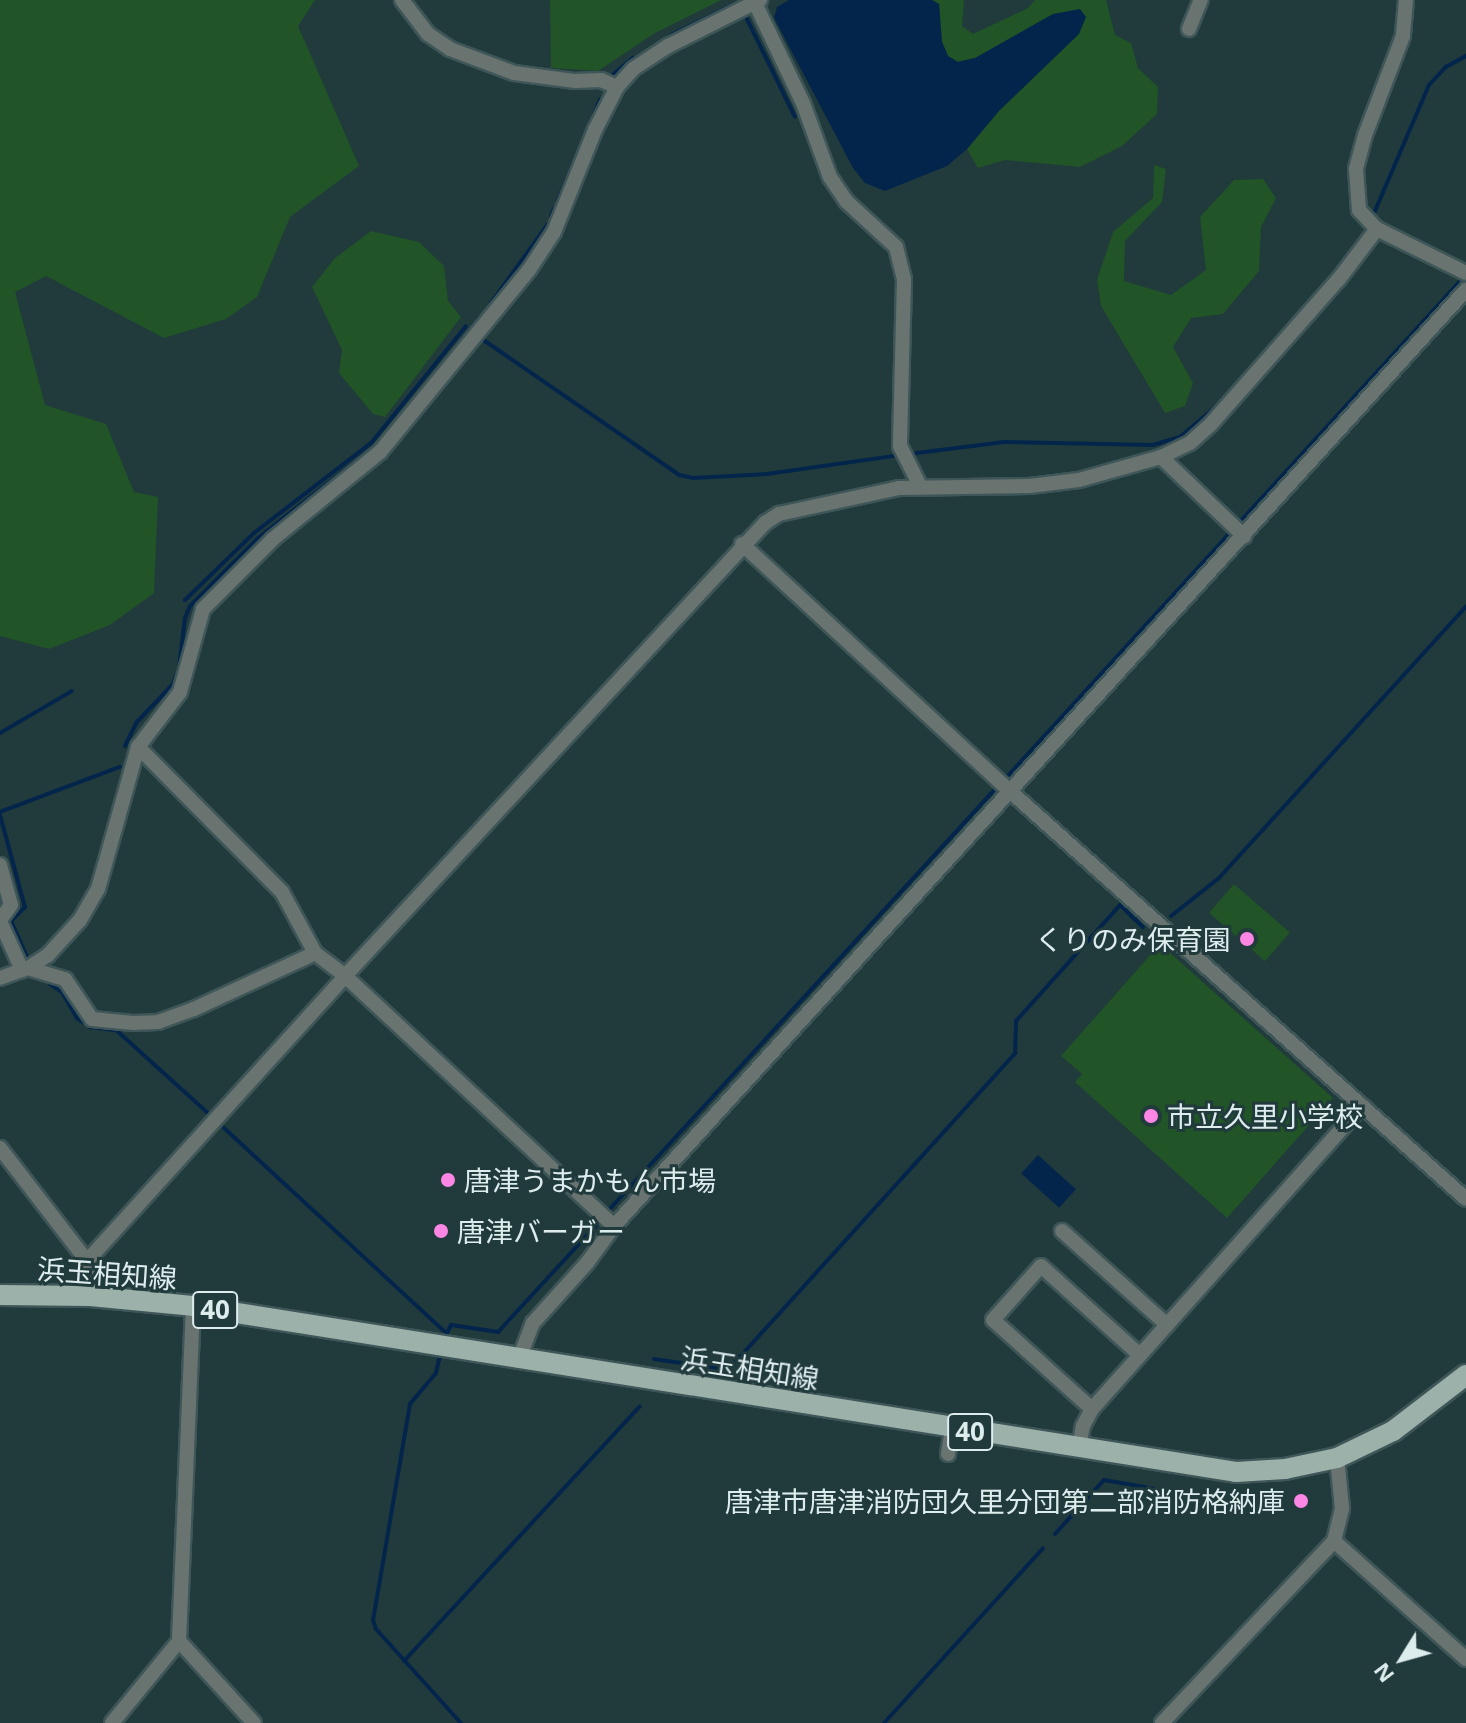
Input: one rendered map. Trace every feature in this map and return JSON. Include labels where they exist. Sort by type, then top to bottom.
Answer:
[{"type":"main road","name":"浜玉相知線","points":[[0,1295],[90,1296],[193,1306],[1236,1472],[1285,1469],[1337,1458],[1393,1431],[1466,1375]]},
{"type":"street","points":[[402,0],[428,34],[450,49],[514,73],[575,81],[601,80],[617,87]]},
{"type":"street","points":[[1189,29],[1201,0]]},
{"type":"street","points":[[1406,0],[1403,36],[1365,135],[1356,169],[1359,210],[1377,229],[1466,273]]},
{"type":"street","points":[[0,978],[25,969],[48,955],[80,920],[98,889],[138,747],[180,692],[197,624],[217,592],[273,539],[380,452],[529,270],[554,232],[595,130],[617,87],[633,69],[668,46],[758,2],[803,103],[830,177],[846,201],[896,247],[904,279],[900,446],[920,486]]},
{"type":"street","points":[[87,1261],[742,544],[779,514],[920,486],[1030,486],[1079,480],[1161,457],[1190,443],[1211,424],[1339,279],[1377,229]]},
{"type":"street","points":[[519,1359],[533,1323],[587,1263],[608,1221],[1005,786],[1244,536],[1466,290]]},
{"type":"street","points":[[1161,457],[1244,536]]},
{"type":"street","points":[[742,544],[1005,786],[1466,1199]]},
{"type":"street","points":[[138,747],[282,892],[315,953],[345,976],[608,1221]]},
{"type":"street","points":[[0,865],[11,905],[0,920],[25,969],[65,979],[92,1019],[146,1023],[194,1009],[286,970],[315,953]]},
{"type":"street","points":[[1079,1448],[1083,1426],[1092,1409],[1362,1106]]},
{"type":"street","points":[[0,1148],[87,1261],[90,1296]]},
{"type":"street","points":[[1062,1231],[1167,1325]]},
{"type":"street","points":[[1092,1409],[993,1320],[1041,1266],[1140,1355]]},
{"type":"street","points":[[112,1723],[179,1641],[193,1306]]},
{"type":"street","points":[[948,1454],[952,1429]]},
{"type":"street","points":[[1162,1723],[1334,1541],[1342,1508],[1337,1458]]},
{"type":"street","points":[[1334,1541],[1466,1659]]},
{"type":"street","points":[[179,1641],[254,1723]]},
{"type":"green space","points":[[0,0],[315,0],[298,26],[359,166],[290,217],[257,297],[226,319],[164,338],[46,276],[15,292],[45,405],[106,424],[134,492],[158,497],[154,593],[110,625],[49,649],[0,636]]},
{"type":"green space","points":[[550,0],[721,0],[655,33],[598,71],[551,68]]},
{"type":"green space","points":[[932,0],[964,0],[962,26],[973,34],[1028,8],[1035,0],[1106,0],[1115,35],[1131,43],[1138,68],[1158,87],[1157,114],[1122,146],[1080,167],[1005,160],[978,168],[967,149],[999,111],[974,58],[957,62],[948,56],[942,42],[939,4]]},
{"type":"green space","points":[[1154,165],[1166,169],[1162,202],[1125,241],[1124,281],[1171,295],[1206,270],[1200,217],[1234,180],[1263,179],[1276,198],[1261,227],[1259,271],[1223,314],[1191,318],[1173,347],[1193,383],[1185,406],[1165,413],[1101,306],[1097,280],[1113,232],[1153,198]]},
{"type":"green space","points":[[371,231],[419,242],[444,266],[448,301],[461,317],[385,417],[373,414],[339,373],[342,350],[312,287],[335,258]]},
{"type":"green space","points":[[1234,884],[1290,933],[1265,961],[1209,913]]},
{"type":"green space","points":[[1160,944],[1333,1098],[1227,1218],[1075,1082],[1082,1074],[1061,1056]]},
{"type":"water","points":[[789,0],[932,0],[939,4],[942,42],[948,56],[958,62],[975,58],[1053,14],[1080,9],[1086,17],[1079,34],[999,111],[967,149],[947,166],[885,191],[865,183],[853,168],[774,18],[777,7]]},
{"type":"water","points":[[1038,1155],[1076,1189],[1059,1208],[1021,1174]]},
{"type":"waterway","points":[[671,35],[736,3]]},
{"type":"waterway","points":[[746,17],[795,117]]},
{"type":"waterway","points":[[1375,211],[1429,85],[1446,67],[1466,56]]},
{"type":"waterway","points":[[610,77],[633,58]]},
{"type":"waterway","points":[[592,120],[600,99]]},
{"type":"waterway","points":[[558,200],[588,129]]},
{"type":"waterway","points":[[551,216],[554,209]]},
{"type":"waterway","points":[[491,303],[548,224]]},
{"type":"waterway","points":[[1004,780],[1461,280]]},
{"type":"waterway","points":[[424,387],[480,317]]},
{"type":"waterway","points":[[185,600],[254,533],[372,442],[466,326]]},
{"type":"waterway","points":[[485,341],[679,475],[693,478],[767,474],[900,455]]},
{"type":"waterway","points":[[1223,400],[1248,372]]},
{"type":"waterway","points":[[909,454],[1004,442],[1153,445],[1180,437],[1217,406]]},
{"type":"waterway","points":[[125,746],[136,723],[173,684],[179,668],[185,618],[190,606],[258,538],[378,444]]},
{"type":"waterway","points":[[1171,916],[1219,878],[1466,607]]},
{"type":"waterway","points":[[0,733],[72,691]]},
{"type":"waterway","points":[[0,812],[120,767]]},
{"type":"waterway","points":[[606,1213],[998,786]]},
{"type":"waterway","points":[[0,815],[25,907],[11,921],[27,957]]},
{"type":"waterway","points":[[654,1359],[728,1370],[1015,1053],[1016,1021],[1120,905],[1143,927]]},
{"type":"waterway","points":[[50,984],[62,992],[77,1018],[90,1027],[116,1030],[209,1114]]},
{"type":"waterway","points":[[224,1128],[445,1332]]},
{"type":"waterway","points":[[444,1339],[451,1325],[498,1332],[601,1220]]},
{"type":"waterway","points":[[441,1351],[436,1373],[410,1404],[373,1620],[376,1629],[461,1723]]},
{"type":"waterway","points":[[404,1661],[640,1406]]},
{"type":"waterway","points":[[1055,1534],[1104,1480],[1184,1494]]},
{"type":"waterway","points":[[884,1723],[1043,1548]]},
{"type":"place","name":"くりのみ保育園","points":[[1247,939]]},
{"type":"place","name":"市立久里小学校","points":[[1151,1116]]},
{"type":"place","name":"唐津うまかもん市場","points":[[448,1180]]},
{"type":"place","name":"唐津バーガー","points":[[441,1231]]},
{"type":"place","name":"唐津市唐津消防団久里分団第二部消防格納庫","points":[[1301,1501]]}]
